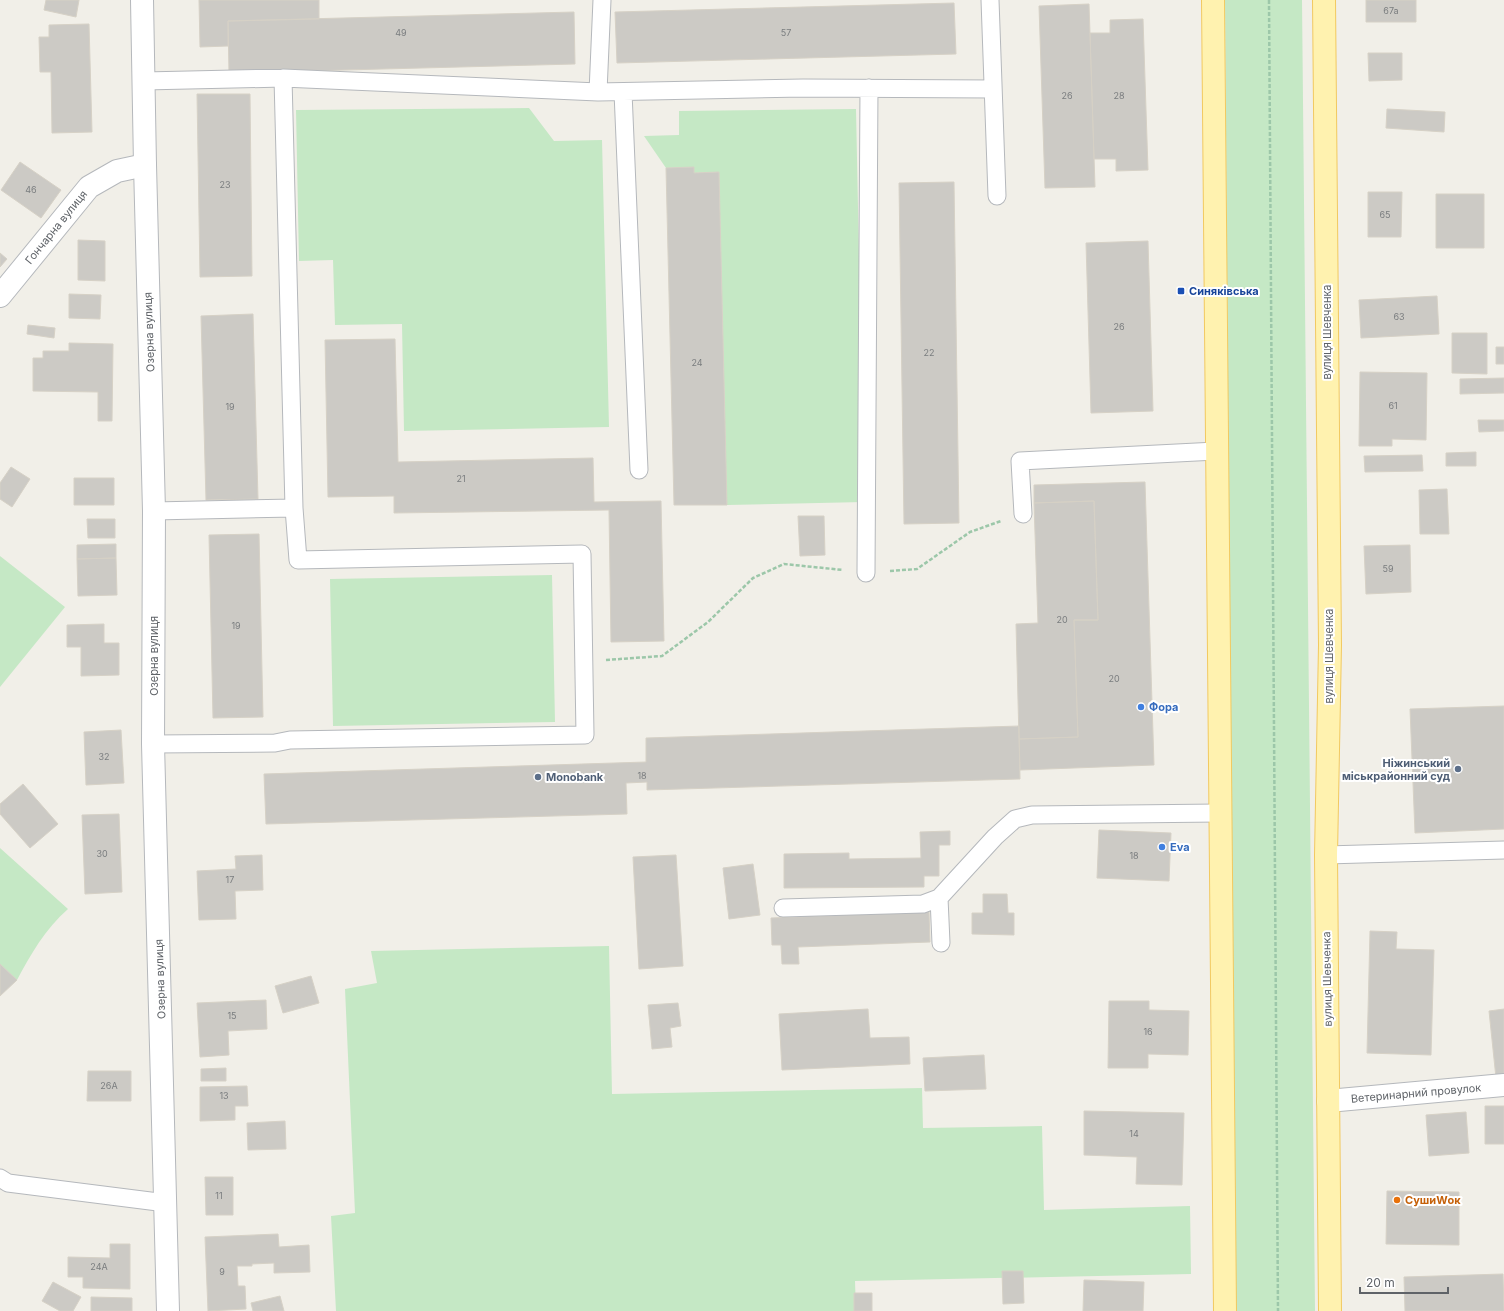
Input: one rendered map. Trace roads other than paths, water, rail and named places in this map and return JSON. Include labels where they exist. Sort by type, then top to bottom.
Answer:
[{"type":"main road","points":[[1213,0],[1224,1311]]},
{"type":"main road","name":"вулиця Шевченка","points":[[1324,0],[1330,637],[1326,855],[1330,1311]]},
{"type":"street","name":"Озерна вулиця","points":[[142,0],[154,511],[153,744],[168,1311]]},
{"type":"street","name":"Гончарна вулиця","points":[[0,296],[89,186],[117,171],[145,165]]},
{"type":"street","name":"Ветеринарний провулок","points":[[1328,1101],[1504,1085]]},
{"type":"lane","points":[[598,92],[602,0]]},
{"type":"lane","points":[[990,0],[997,196]]},
{"type":"lane","points":[[153,744],[275,744],[290,740],[585,735],[582,554],[298,560],[294,508],[283,78]]},
{"type":"lane","points":[[144,81],[283,78],[598,92],[869,88],[993,89]]},
{"type":"lane","points":[[866,573],[869,88]]},
{"type":"lane","points":[[623,92],[639,470]]},
{"type":"lane","points":[[1024,514],[1020,461],[1216,451]]},
{"type":"lane","points":[[154,511],[294,508]]},
{"type":"lane","points":[[783,908],[923,904],[939,898],[995,837],[1015,819],[1032,815],[1219,813]]},
{"type":"lane","points":[[1326,855],[1504,850]]},
{"type":"lane","points":[[939,898],[941,943]]},
{"type":"lane","points":[[0,1178],[8,1183],[166,1203]]},
{"type":"place","name":"Синяківська","points":[[1181,291]]},
{"type":"place","name":"Фора","points":[[1141,707]]},
{"type":"place","name":"Ніжинський міськрайонний суд","points":[[1458,769]]},
{"type":"place","name":"Monobank","points":[[538,777]]},
{"type":"place","name":"Eva","points":[[1162,847]]},
{"type":"place","name":"СушиWок","points":[[1397,1200]]}]
